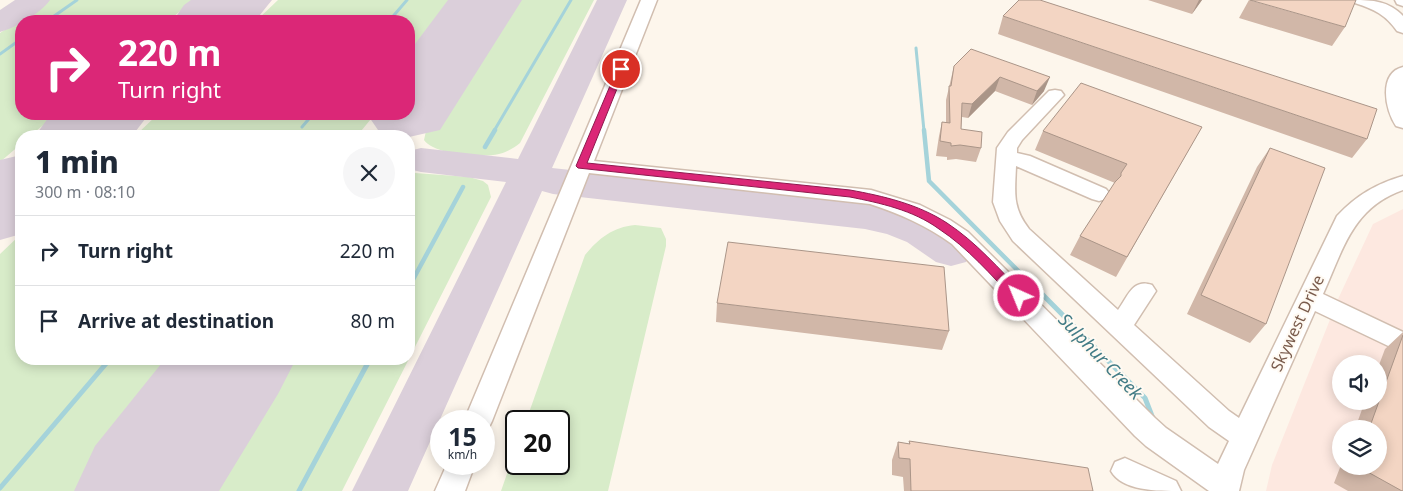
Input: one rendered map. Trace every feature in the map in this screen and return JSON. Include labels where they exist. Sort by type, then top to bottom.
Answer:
[{"type":"street","points":[[482,410],[649,0]]},
{"type":"street","points":[[1360,0],[1390,11],[1400,21],[1403,28]]},
{"type":"street","points":[[1403,55],[1395,69],[1401,74],[1394,97],[1403,122]]},
{"type":"street","points":[[1055,95],[1015,136],[1008,148],[1004,202],[1010,221],[1021,235],[1219,419],[1245,437]]},
{"type":"street","points":[[1006,158],[1023,161],[1099,194]]},
{"type":"street","points":[[581,166],[871,197],[912,210],[942,225],[980,256],[1144,427],[1225,488]]},
{"type":"street","name":"Skywest Drive","points":[[1225,488],[1230,470],[1264,392],[1345,221],[1367,198],[1385,188],[1403,183]]},
{"type":"street","points":[[1116,324],[1126,318],[1144,291]]},
{"type":"street","points":[[1309,298],[1403,343]]},
{"type":"street","points":[[1125,471],[1166,491]]},
{"type":"street","points":[[450,491],[457,475]]},
{"type":"shaded area","points":[[1403,209],[1403,491],[1266,491],[1272,465],[1339,297],[1373,224]]},
{"type":"green space","points":[[49,0],[194,0],[175,15],[27,15]]},
{"type":"green space","points":[[278,0],[459,0],[415,60],[415,15],[262,15]]},
{"type":"green space","points":[[511,0],[594,0],[520,143],[502,153],[482,156],[448,152],[429,145],[424,140],[426,131]]},
{"type":"green space","points":[[15,23],[15,120],[50,120],[37,130],[15,130],[15,149],[0,162],[0,33]]},
{"type":"green space","points":[[152,120],[370,120],[362,130],[141,130]]},
{"type":"green space","points":[[415,173],[469,177],[483,181],[488,185],[491,197],[415,347]]},
{"type":"green space","points":[[627,226],[661,228],[666,239],[666,246],[608,491],[501,491],[507,475],[570,475],[570,410],[530,410],[585,255],[607,234]]},
{"type":"green space","points":[[15,240],[15,365],[188,365],[94,491],[0,491],[0,254]]},
{"type":"green space","points":[[277,365],[406,365],[342,491],[194,491]]},
{"type":"building","points":[[1019,0],[1040,0],[1377,109],[1367,139],[1003,16]]},
{"type":"building","points":[[1250,0],[1356,0],[1345,27]]},
{"type":"building","points":[[971,49],[1050,77],[1037,91],[1000,77],[972,104],[962,103],[961,129],[982,132],[981,148],[960,145],[951,146],[951,143],[940,141],[942,122],[950,123],[949,86],[951,86],[954,66]]},
{"type":"building","points":[[1081,83],[1202,127],[1127,257],[1080,236],[1115,182],[1121,176],[1127,164],[1043,131]]},
{"type":"building","points":[[1270,148],[1325,168],[1266,324],[1201,295]]},
{"type":"building","points":[[728,242],[944,267],[949,331],[717,303]]},
{"type":"building","points":[[1403,335],[1403,491],[1373,475],[1387,475],[1387,420],[1372,420],[1376,410],[1387,410],[1387,379]]},
{"type":"building","points":[[909,441],[1088,468],[1093,491],[911,491],[910,459],[899,458],[898,442],[910,444]]},
{"type":"waterway","points":[[56,15],[77,0]]},
{"type":"waterway","points":[[394,15],[407,0]]},
{"type":"waterway","points":[[494,131],[571,0]]},
{"type":"waterway","points":[[0,54],[15,43]]},
{"type":"waterway","name":"Sulphur Creek","points":[[916,48],[924,131]]},
{"type":"waterway","points":[[302,127],[308,120]]},
{"type":"waterway","points":[[485,147],[495,130]]},
{"type":"waterway","name":"Sulphur Creek","points":[[924,130],[929,181],[1040,293]]},
{"type":"waterway","points":[[415,276],[463,187]]},
{"type":"waterway","name":"Sulphur Creek","points":[[1039,291],[1145,398],[1152,416]]},
{"type":"waterway","points":[[0,488],[105,365]]},
{"type":"waterway","points":[[299,491],[367,365]]},
{"type":"taxiway","points":[[0,23],[35,0]]},
{"type":"taxiway","points":[[235,0],[223,11],[236,0]]},
{"type":"taxiway","points":[[486,0],[481,7],[487,0]]},
{"type":"taxiway","points":[[529,175],[612,0]]},
{"type":"taxiway","points":[[415,101],[423,90],[415,103]]},
{"type":"taxiway","points":[[89,130],[99,120]]},
{"type":"taxiway","points":[[421,160],[512,170],[529,175]]},
{"type":"taxiway","points":[[380,491],[529,175]]},
{"type":"taxiway","points":[[529,175],[553,181],[865,215],[922,231],[951,251]]},
{"type":"taxiway","points":[[0,196],[15,187]]},
{"type":"runway","points":[[218,15],[236,0]]},
{"type":"runway","points":[[415,102],[486,0]]},
{"type":"runway","points":[[87,130],[98,120]]},
{"type":"runway","points":[[0,206],[15,192]]},
{"type":"runway","points":[[143,491],[232,365]]},
{"type":"route","points":[[621,69],[581,166],[850,194],[884,200],[912,210],[942,225],[980,256],[1019,296]]}]
